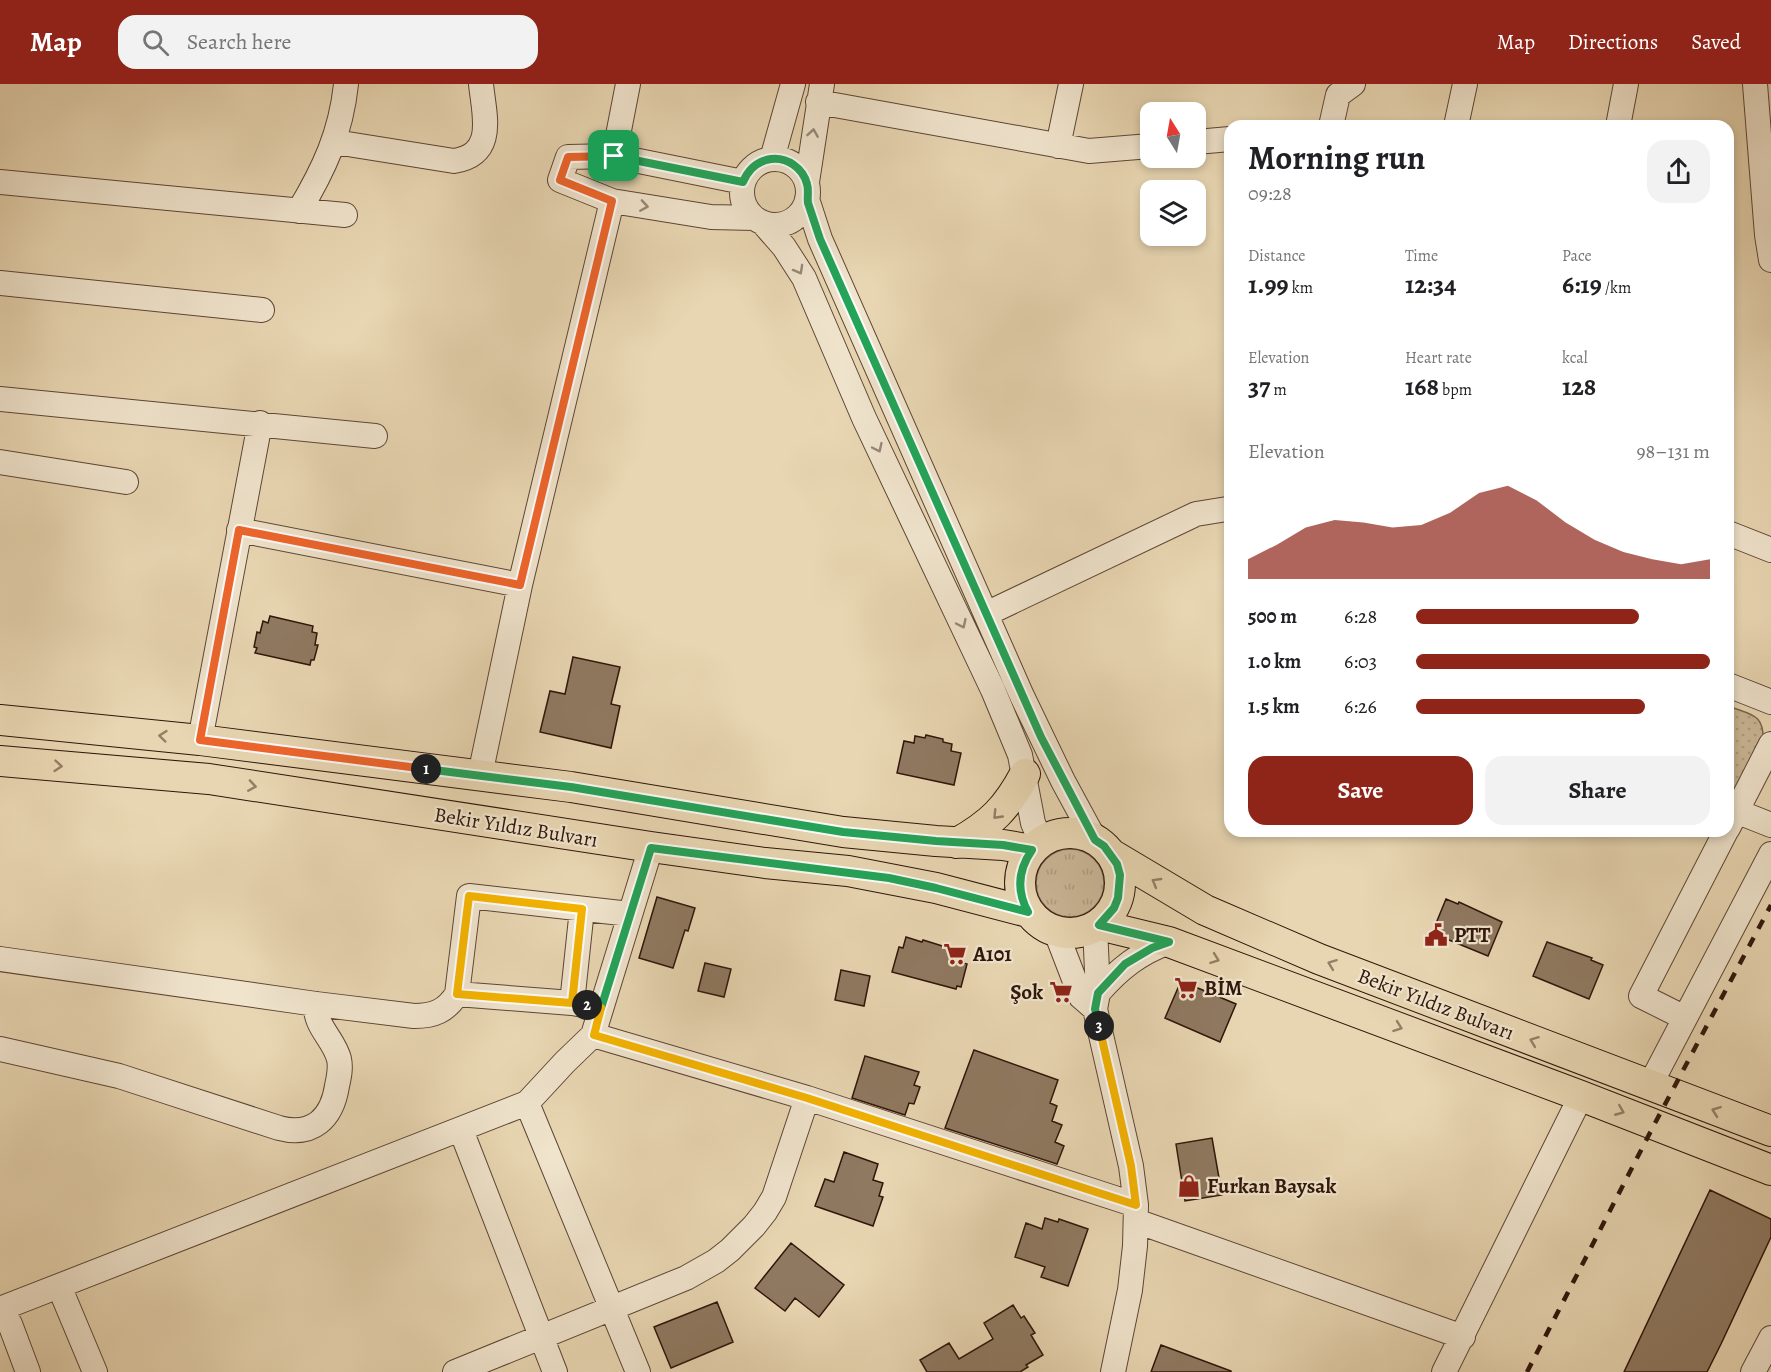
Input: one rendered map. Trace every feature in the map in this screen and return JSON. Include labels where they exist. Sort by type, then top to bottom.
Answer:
[{"type":"main road","name":"Bekir Yıldız Bulvarı","points":[[0,720],[200,740],[571,787],[843,832],[957,843],[1036,846]]},
{"type":"main road","name":"Bekir Yıldız Bulvarı","points":[[0,762],[208,779],[651,848],[879,876],[1028,912]]},
{"type":"main road","points":[[957,843],[987,825],[997,816],[1014,794],[1025,774]]},
{"type":"main road","points":[[1073,833],[1103,847],[1120,875],[1120,886],[1114,908],[1097,926],[1078,933],[1056,932],[1045,928],[1028,912],[1023,903],[1019,880],[1026,859],[1036,846],[1051,837],[1073,833]]},
{"type":"main road","name":"Bekir Yıldız Bulvarı","points":[[1103,847],[1205,910],[1309,955],[1771,1131]]},
{"type":"main road","name":"Bekir Yıldız Bulvarı","points":[[1097,926],[1169,942],[1581,1095],[1771,1170]]},
{"type":"street","points":[[299,211],[334,142],[341,118],[346,84]]},
{"type":"street","points":[[334,142],[454,161],[463,159],[477,151],[484,139],[481,84]]},
{"type":"street","points":[[614,156],[628,84]]},
{"type":"street","points":[[772,159],[793,84]]},
{"type":"street","points":[[1058,146],[1071,84]]},
{"type":"street","points":[[1457,120],[1465,84]]},
{"type":"street","points":[[1619,120],[1626,84]]},
{"type":"street","points":[[1755,84],[1771,260]]},
{"type":"street","points":[[1332,120],[1340,88]]},
{"type":"street","points":[[743,182],[614,156],[568,157],[560,180],[612,201],[774,225],[791,221],[803,210],[820,93],[1058,146],[1089,151],[1140,147]]},
{"type":"street","points":[[1206,141],[1224,140]]},
{"type":"street","points":[[1036,846],[1025,774],[1013,735],[993,690],[864,418],[804,279],[784,247],[746,210],[742,199],[743,182],[748,172],[756,165],[772,159],[783,160],[801,172],[820,239],[1041,737],[1103,847]]},
{"type":"street","points":[[0,182],[345,215]]},
{"type":"street","points":[[480,775],[520,585],[612,201]]},
{"type":"street","points":[[0,283],[261,310]]},
{"type":"street","points":[[0,399],[375,436]]},
{"type":"street","points":[[200,740],[260,423]]},
{"type":"street","points":[[0,462],[126,482]]},
{"type":"street","points":[[986,614],[1196,513],[1224,510]]},
{"type":"street","points":[[239,530],[520,585]]},
{"type":"street","points":[[1734,535],[1771,550]]},
{"type":"street","points":[[1734,687],[1771,702]]},
{"type":"street","points":[[1734,813],[1771,744]]},
{"type":"street","points":[[1734,820],[1771,825]]},
{"type":"street","points":[[1685,1018],[1641,996],[1721,837]]},
{"type":"street","points":[[28,1372],[10,1324],[0,1310],[527,1103],[594,1035],[651,848]]},
{"type":"street","points":[[1650,1085],[1771,854]]},
{"type":"street","points":[[0,959],[316,1004],[428,1016],[445,1009],[457,994],[469,896],[630,914]]},
{"type":"street","points":[[572,1003],[582,909]]},
{"type":"street","points":[[1097,926],[1096,1001],[1131,1166],[1136,1213],[1130,1290],[1110,1370]]},
{"type":"street","points":[[1056,932],[1081,997],[1096,1001]]},
{"type":"street","points":[[1096,1001],[1125,964],[1152,948],[1169,942]]},
{"type":"street","points":[[457,994],[572,1003],[601,1008]]},
{"type":"street","points":[[0,1049],[119,1076],[279,1128],[295,1131],[309,1127],[328,1114],[335,1099],[340,1071],[339,1057],[317,1019],[316,1004]]},
{"type":"street","points":[[594,1035],[807,1098],[1136,1213],[1463,1337]]},
{"type":"street","points":[[1444,1372],[1581,1095]]},
{"type":"street","points":[[455,1372],[701,1270],[723,1256],[754,1226],[774,1197],[807,1098]]},
{"type":"street","points":[[527,1103],[638,1372]]},
{"type":"street","points":[[461,1130],[555,1372]]},
{"type":"street","points":[[59,1286],[94,1372]]},
{"type":"street","points":[[1753,1372],[1771,1338]]},
{"type":"green space","points":[[1734,708],[1759,720],[1762,726],[1763,743],[1734,793]]},
{"type":"green space","points":[[1070,849],[1083,852],[1094,859],[1101,870],[1104,883],[1101,896],[1094,907],[1083,914],[1070,917],[1057,914],[1046,907],[1039,896],[1036,883],[1039,870],[1046,859],[1057,852]]},
{"type":"building","points":[[270,616],[313,626],[312,632],[317,633],[315,645],[318,645],[314,660],[311,660],[310,665],[255,653],[257,632],[260,633],[263,621],[268,623]]},
{"type":"building","points":[[573,657],[620,667],[611,704],[620,706],[611,748],[540,732],[550,691],[565,694]]},
{"type":"building","points":[[926,735],[943,739],[943,742],[952,744],[951,751],[961,753],[954,785],[897,773],[904,741],[914,743],[915,736],[925,738]]},
{"type":"building","points":[[657,897],[695,908],[688,931],[685,930],[673,968],[639,958]]},
{"type":"building","points":[[1446,899],[1458,904],[1459,902],[1502,922],[1488,956],[1432,933]]},
{"type":"building","points":[[906,937],[965,953],[963,963],[967,964],[961,987],[957,986],[956,989],[892,972],[899,947],[903,948]]},
{"type":"building","points":[[1547,942],[1592,958],[1591,960],[1603,965],[1589,999],[1533,976]]},
{"type":"building","points":[[705,963],[731,969],[724,997],[698,991]]},
{"type":"building","points":[[841,970],[870,976],[864,1006],[835,1000]]},
{"type":"building","points":[[1181,981],[1236,1004],[1220,1042],[1165,1018]]},
{"type":"building","points":[[974,1050],[1058,1080],[1050,1103],[1057,1106],[1052,1121],[1062,1125],[1055,1142],[1064,1146],[1057,1164],[945,1128]]},
{"type":"building","points":[[865,1056],[919,1072],[914,1085],[920,1087],[914,1104],[909,1103],[905,1115],[852,1098]]},
{"type":"building","points":[[1212,1138],[1222,1195],[1185,1201],[1176,1144]]},
{"type":"building","points":[[844,1152],[878,1164],[873,1180],[883,1183],[879,1196],[883,1197],[873,1226],[815,1206],[825,1179],[834,1182]]},
{"type":"building","points":[[1710,1190],[1771,1219],[1771,1237],[1721,1344],[1707,1372],[1624,1372]]},
{"type":"building","points":[[1045,1218],[1058,1222],[1059,1219],[1088,1229],[1068,1286],[1041,1277],[1045,1267],[1015,1257],[1026,1223],[1042,1229]]},
{"type":"building","points":[[791,1243],[844,1285],[819,1317],[795,1298],[785,1311],[755,1288]]},
{"type":"building","points":[[717,1302],[733,1342],[671,1368],[654,1327]]},
{"type":"building","points":[[1013,1305],[1021,1318],[1024,1316],[1035,1333],[1031,1335],[1043,1355],[1026,1365],[1028,1367],[1020,1372],[927,1372],[920,1360],[949,1343],[959,1359],[993,1339],[984,1323]]},
{"type":"building","points":[[1161,1345],[1231,1371],[1231,1372],[1151,1372]]},
{"type":"railway","points":[[1527,1372],[1654,1125],[1771,905]]},
{"type":"place","name":"PTT","points":[[1436,935]]},
{"type":"place","name":"A101","points":[[955,954]]},
{"type":"place","name":"BİM","points":[[1186,988]]},
{"type":"place","name":"Şok","points":[[1061,992]]},
{"type":"place","name":"Furkan Baysak","points":[[1189,1186]]},
{"type":"route","points":[[614,156],[568,157],[560,180],[612,201],[520,585],[239,530],[200,740],[571,787],[873,836],[1003,845],[1032,850],[1021,869],[1019,880],[1023,903],[1028,912],[936,888],[848,871],[651,848],[601,1008],[572,1003],[457,994],[469,896],[582,909],[572,1003],[601,1008],[594,1035],[807,1098],[1136,1205],[1131,1166],[1095,1009],[1098,993],[1115,973],[1136,957],[1169,942],[1148,935],[1099,925],[1114,908],[1118,898],[1120,875],[1117,864],[1104,846],[1095,840],[1063,781],[1022,696],[820,239],[807,199],[807,182],[793,165],[777,159],[766,160],[756,165],[748,172],[743,182],[614,156]]}]
